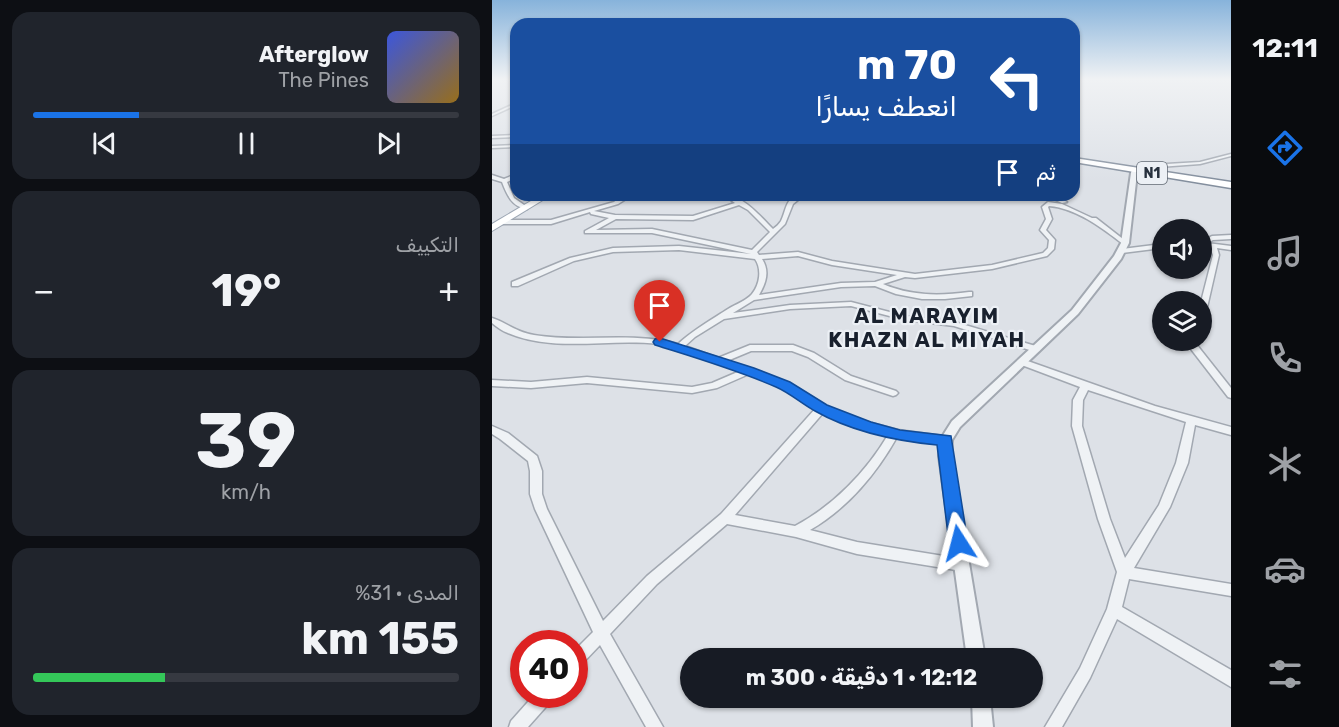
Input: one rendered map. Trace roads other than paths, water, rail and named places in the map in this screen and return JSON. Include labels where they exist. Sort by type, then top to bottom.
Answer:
[{"type":"highway","name":"N1","points":[[1080,163],[1231,187]]},
{"type":"main road","points":[[492,228],[537,201]]},
{"type":"street","points":[[492,136],[510,136]]},
{"type":"street","points":[[492,147],[510,146]]},
{"type":"street","points":[[974,648],[945,456],[946,440],[956,424],[1075,312],[1124,247],[1134,172],[1148,166],[1203,163],[1215,157],[1231,154]]},
{"type":"street","points":[[492,177],[504,181],[510,178]]},
{"type":"street","points":[[504,181],[510,194]]},
{"type":"street","points":[[515,201],[525,208]]},
{"type":"street","points":[[502,222],[544,223],[588,212],[619,201]]},
{"type":"street","points":[[737,201],[763,220],[774,233]]},
{"type":"street","points":[[754,254],[787,217],[790,203],[793,201]]},
{"type":"street","points":[[1062,201],[1082,210],[1124,247],[1152,246]]},
{"type":"street","points":[[588,212],[615,217],[693,218],[740,203]]},
{"type":"street","points":[[679,347],[692,334],[736,306],[754,298],[841,285],[876,284],[902,276],[992,267],[1045,255],[1051,249],[1052,240],[1043,230],[1049,219],[1045,207],[1048,204],[1060,205],[1097,222]]},
{"type":"street","points":[[615,217],[587,232],[652,231],[754,254],[762,264],[764,273],[759,291],[754,298]]},
{"type":"street","points":[[1212,238],[1231,237]]},
{"type":"street","points":[[1212,245],[1231,248]]},
{"type":"street","points":[[1212,245],[1216,255],[1212,271]]},
{"type":"street","points":[[514,284],[572,259],[614,250],[679,249],[754,254],[798,254],[825,262],[902,276]]},
{"type":"street","points":[[876,284],[918,296],[946,298],[969,294]]},
{"type":"street","points":[[722,317],[790,306],[851,304],[905,318],[955,324],[1036,349]]},
{"type":"street","points":[[492,320],[505,331],[522,337],[587,341],[640,340],[679,347],[784,385],[822,408],[894,434],[946,440]]},
{"type":"street","points":[[718,361],[750,348],[793,348],[811,355],[848,378],[893,393]]},
{"type":"street","points":[[1197,351],[1231,394]]},
{"type":"street","points":[[1022,362],[1085,386],[1191,421],[1231,430]]},
{"type":"street","points":[[492,383],[531,385],[587,380],[692,390],[714,386],[749,371]]},
{"type":"street","points":[[1085,386],[1078,400],[1077,426],[1104,519],[1124,572]]},
{"type":"street","points":[[588,647],[652,580],[725,518],[822,408]]},
{"type":"street","points":[[1053,727],[1085,673],[1114,610],[1124,572],[1164,507],[1182,463],[1191,421]]},
{"type":"street","points":[[492,430],[504,436],[533,459],[535,487],[541,508],[559,540],[601,633],[655,727]]},
{"type":"street","points":[[796,532],[812,525],[837,503],[870,468],[894,434]]},
{"type":"street","points":[[725,518],[796,532],[857,548],[962,565]]},
{"type":"street","points":[[1124,572],[1231,590]]},
{"type":"street","points":[[1114,610],[1231,679]]},
{"type":"street","points":[[517,727],[534,708]]},
{"type":"street","points":[[981,708],[982,727]]},
{"type":"district","name":"AL MARAYIM KHAZN AL MIYAH","points":[[927,327]]}]
